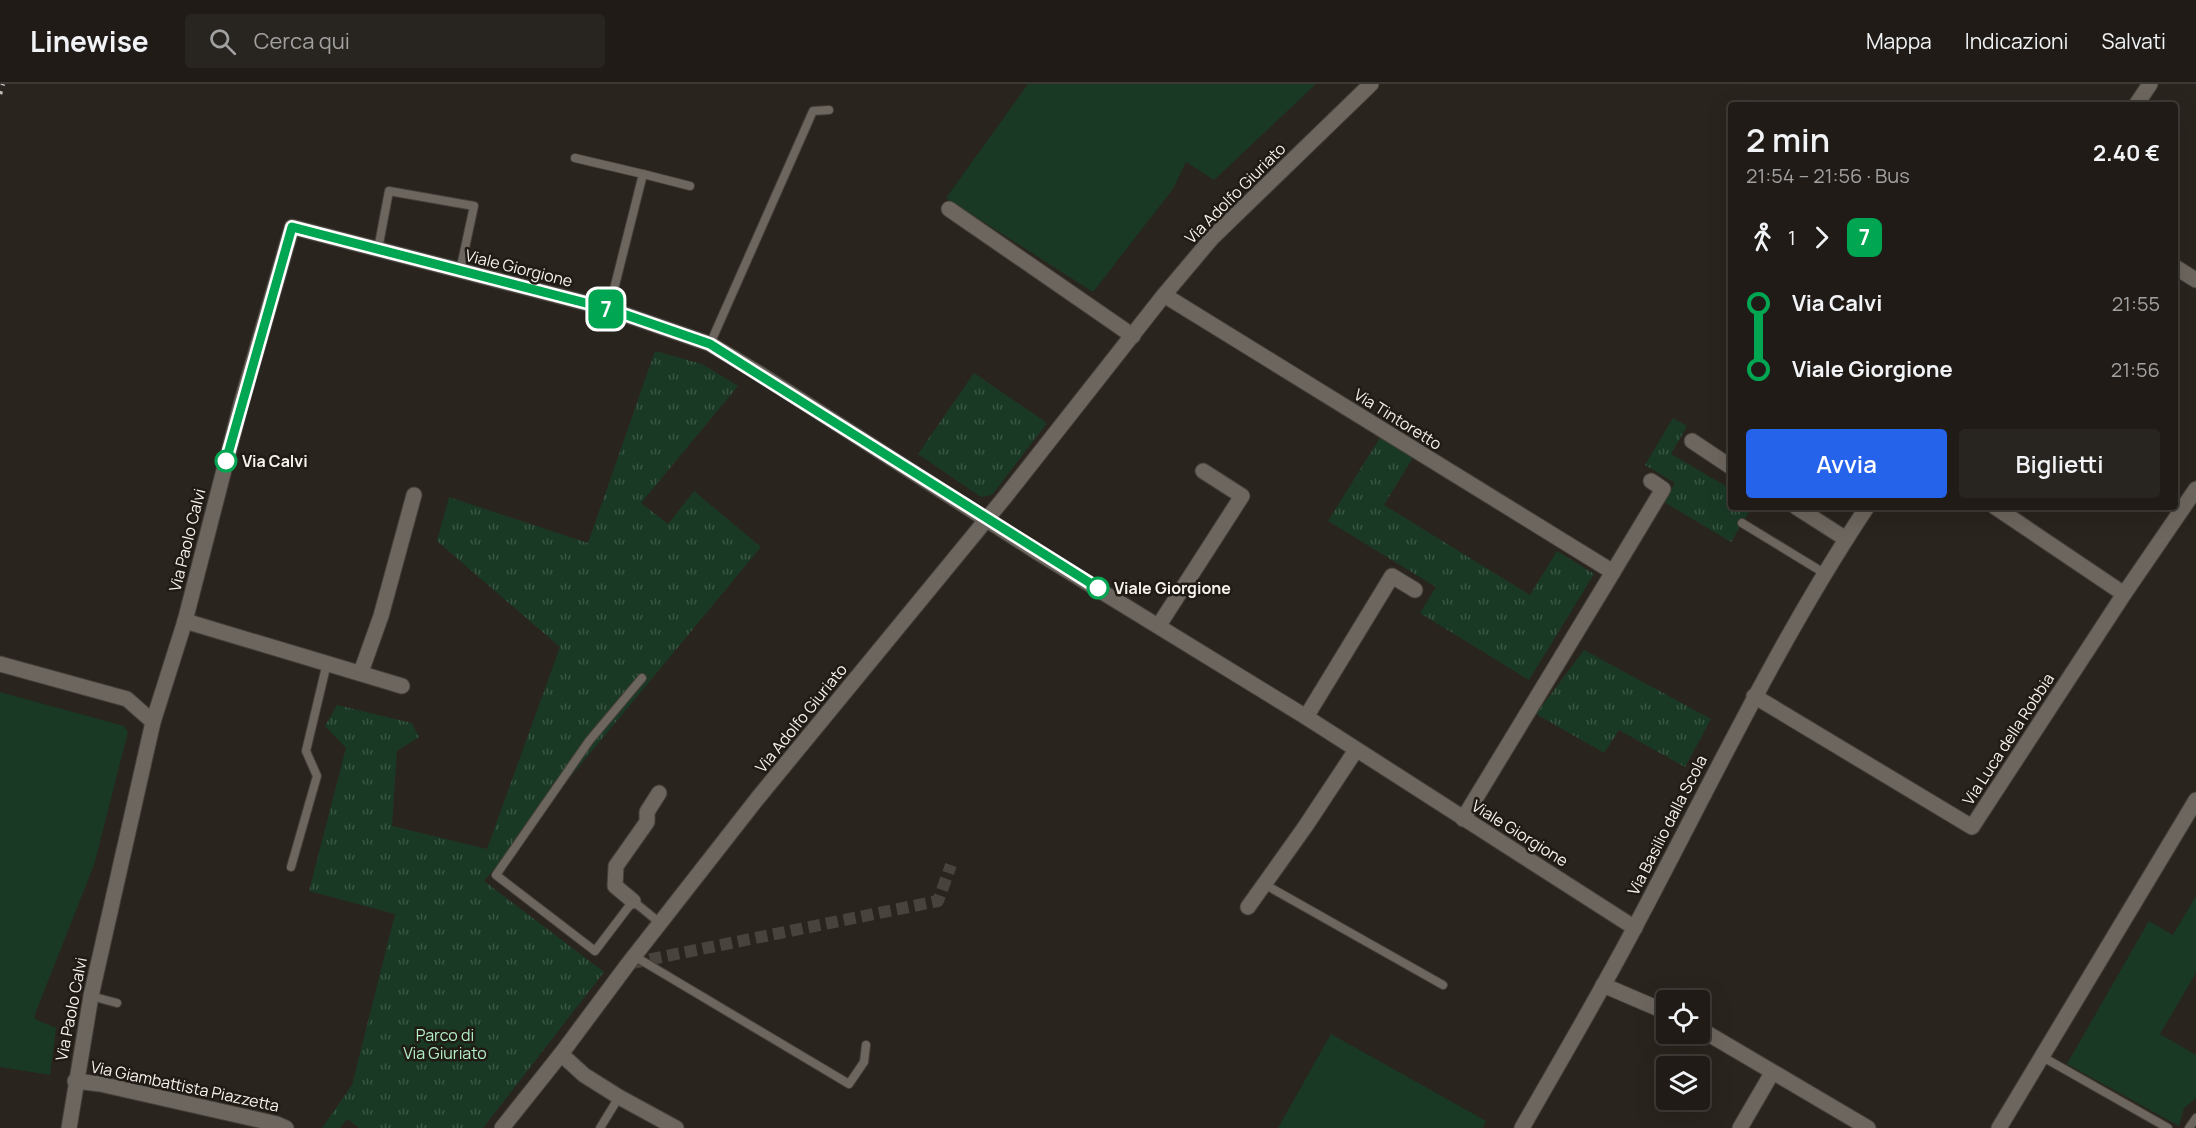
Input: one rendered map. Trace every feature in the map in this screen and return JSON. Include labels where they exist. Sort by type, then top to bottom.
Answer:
[{"type":"street","name":"Via Adolfo Giuriato","points":[[502,1128],[757,799],[988,519],[1164,295],[1212,238],[1371,84]]},
{"type":"street","points":[[2137,102],[2145,85]]},
{"type":"street","points":[[949,209],[1133,336]]},
{"type":"street","name":"Viale Giorgione","points":[[292,227],[609,309],[710,344],[1037,552],[1306,717],[1635,928]]},
{"type":"street","name":"Via Paolo Calvi","points":[[69,1128],[90,996],[153,722],[185,621],[241,404],[292,227]]},
{"type":"street","points":[[2178,269],[2196,280]]},
{"type":"street","name":"Via Tintoretto","points":[[1164,295],[1613,573]]},
{"type":"street","points":[[1692,441],[1728,465]]},
{"type":"street","points":[[1159,625],[1242,496],[1203,471]]},
{"type":"street","points":[[1464,819],[1663,489],[1651,481]]},
{"type":"street","name":"Via Luca della Robbia","points":[[1754,696],[1972,827],[2124,594],[2196,489]]},
{"type":"street","points":[[361,672],[381,616],[414,495]]},
{"type":"street","points":[[1801,510],[1846,539]]},
{"type":"street","name":"Via Basilio dalla Scola","points":[[1522,1128],[1635,928],[1754,696],[1824,573],[1865,510]]},
{"type":"street","points":[[1999,510],[2124,594]]},
{"type":"street","points":[[1306,717],[1392,576],[1415,590]]},
{"type":"street","points":[[185,621],[402,686]]},
{"type":"street","points":[[0,664],[127,699],[153,722]]},
{"type":"street","points":[[1248,907],[1356,750]]},
{"type":"street","points":[[633,901],[615,886],[616,866],[647,822],[646,812],[660,793]]},
{"type":"street","points":[[2001,1127],[2041,1056],[2196,800]]},
{"type":"street","points":[[1603,984],[1656,1008]]},
{"type":"street","points":[[1710,1035],[1868,1128]]},
{"type":"street","points":[[561,1054],[584,1075],[619,1098],[676,1128]]},
{"type":"street","points":[[1740,1128],[1772,1073]]},
{"type":"street","name":"Via Giambattista Piazzetta","points":[[75,1081],[145,1089],[286,1128]]},
{"type":"lane","points":[[710,344],[813,111],[829,110]]},
{"type":"lane","points":[[575,158],[690,186]]},
{"type":"lane","points":[[609,309],[643,174]]},
{"type":"lane","points":[[378,249],[389,192],[474,206],[460,271]]},
{"type":"lane","points":[[1742,523],[1824,573]]},
{"type":"lane","points":[[291,867],[317,776],[306,751],[327,663]]},
{"type":"lane","points":[[642,678],[589,741],[496,875],[595,951],[633,901],[660,922]]},
{"type":"lane","points":[[1264,884],[1443,985]]},
{"type":"lane","points":[[634,956],[849,1084],[864,1062],[866,1045]]},
{"type":"lane","points":[[90,996],[117,1003]]},
{"type":"lane","points":[[2041,1056],[2168,1128]]},
{"type":"lane","points":[[600,1128],[619,1098]]},
{"type":"lane","points":[[2189,1128],[2196,1118]]},
{"type":"green space","points":[[1028,84],[1316,84],[1214,180],[1186,162],[1173,189],[1093,292],[946,198]]},
{"type":"green space","name":"Parco di Via Giuriato","points":[[655,351],[702,364],[738,386],[641,503],[668,524],[694,491],[761,547],[484,881],[604,972],[483,1128],[359,1128],[347,1119],[340,1128],[322,1128],[352,1085],[395,914],[309,891],[346,748],[325,726],[337,705],[412,723],[419,737],[397,751],[392,826],[487,849],[560,647],[437,541],[449,497],[588,543]]},
{"type":"green space","points":[[974,373],[1047,423],[992,495],[981,497],[918,454]]},
{"type":"green space","points":[[1673,418],[1687,426],[1671,454],[1728,487],[1728,510],[1750,510],[1731,542],[1664,502],[1675,483],[1645,465]]},
{"type":"green space","points":[[1381,436],[1414,456],[1384,505],[1530,595],[1557,551],[1594,574],[1529,680],[1420,613],[1436,587],[1328,521]]},
{"type":"green space","points":[[1584,650],[1711,719],[1685,767],[1619,730],[1604,753],[1536,714]]},
{"type":"green space","points":[[0,692],[124,726],[128,732],[94,865],[35,1014],[35,1019],[56,1028],[50,1075],[0,1067]]},
{"type":"green space","points":[[2196,896],[2196,973],[2160,1034],[2196,1055],[2196,1098],[2184,1108],[2179,1126],[2067,1064],[2149,921],[2173,935]]},
{"type":"green space","points":[[1331,1034],[1486,1121],[1483,1128],[1278,1128]]},
{"type":"tunnel","points":[[632,963],[938,901],[951,865]]},
{"type":"railway","points":[[0,94],[3,84]]},
{"type":"bus line","name":"7","points":[[226,461],[292,227],[609,309],[710,344],[1037,552],[1098,588]]},
{"type":"place","name":"Via Calvi","points":[[226,461]]},
{"type":"place","name":"Viale Giorgione","points":[[1098,588]]}]
